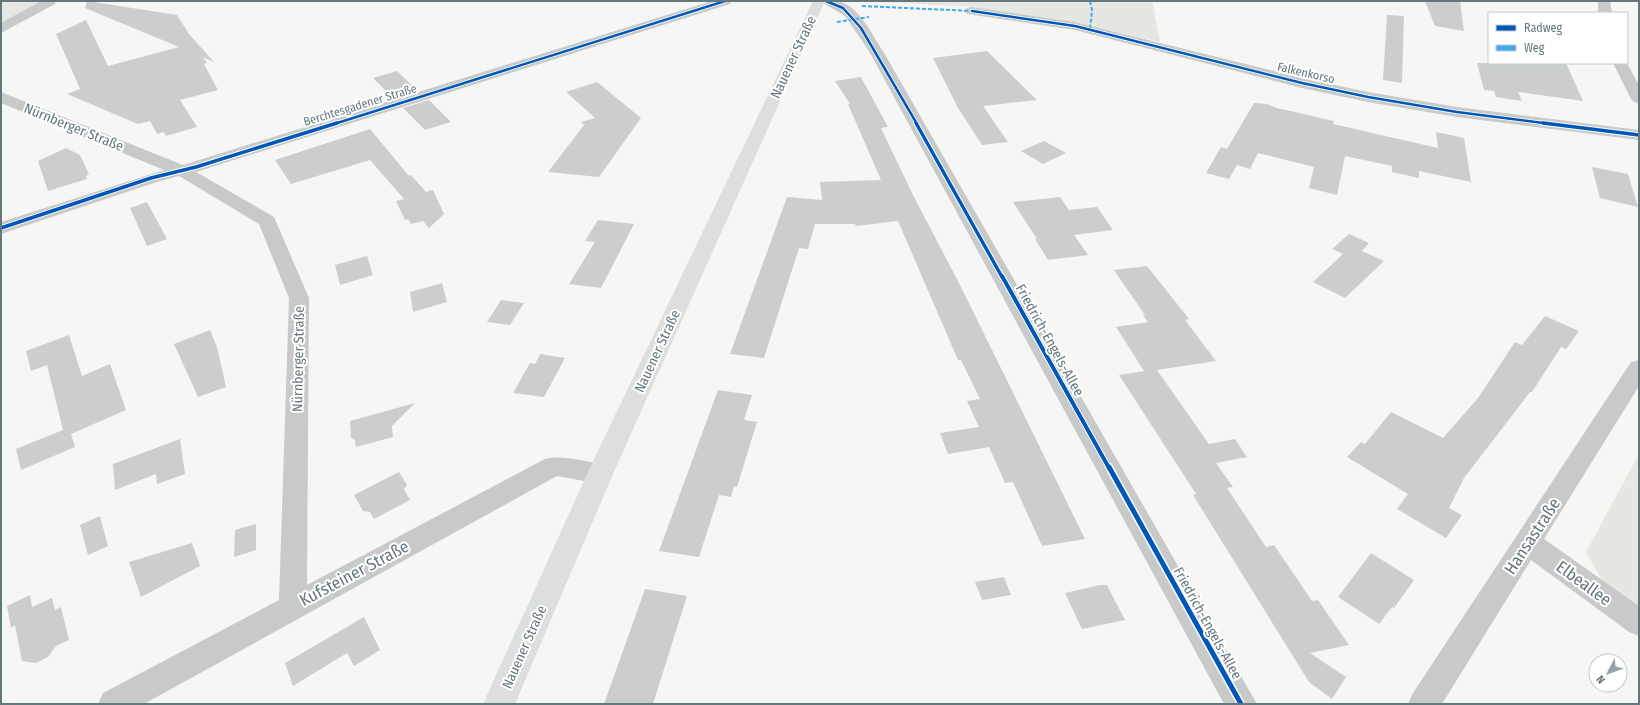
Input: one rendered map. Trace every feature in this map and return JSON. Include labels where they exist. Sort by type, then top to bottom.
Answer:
[{"type":"main road","name":"Nauener Straße","points":[[499,704],[600,474],[819,1]]},
{"type":"street","points":[[1,30],[50,1]]},
{"type":"street","name":"Berchtesgadener Straße","points":[[1,228],[151,178],[203,164],[725,1]]},
{"type":"street","name":"Friedrich-Engels-Allee","points":[[826,1],[836,3],[845,8],[876,51],[1241,704]]},
{"type":"street","points":[[1604,1],[1605,12]]},
{"type":"street","name":"Falkenkorso","points":[[972,11],[1075,26],[1302,83],[1368,97],[1457,112],[1639,135]]},
{"type":"street","points":[[1621,64],[1639,99]]},
{"type":"street","name":"Nürnberger Straße","points":[[1,97],[180,170],[268,221],[299,298],[293,606]]},
{"type":"street","name":"Hansastraße","points":[[1424,704],[1639,368]]},
{"type":"street","name":"Kufsteiner Straße","points":[[114,704],[554,466],[600,474]]},
{"type":"street","name":"Elbeallee","points":[[1528,543],[1639,623]]},
{"type":"shaded area","points":[[1,1],[44,1],[1,26]]},
{"type":"shaded area","points":[[866,1],[1152,1],[1160,42],[1074,22],[973,7]]},
{"type":"shaded area","points":[[1639,454],[1639,606],[1602,580],[1586,552]]},
{"type":"building","points":[[87,1],[177,15],[189,34],[214,62],[203,57],[207,63],[204,64],[218,90],[180,100],[197,127],[166,136],[164,132],[157,134],[150,121],[138,124],[67,94],[80,89],[56,34],[86,20],[108,66],[179,47],[85,8]]},
{"type":"building","points":[[1425,1],[1460,1],[1464,31],[1435,26]]},
{"type":"building","points":[[1387,15],[1404,16],[1402,83],[1383,80]]},
{"type":"building","points":[[987,51],[1037,100],[983,106],[1008,142],[982,145],[958,108],[933,58]]},
{"type":"building","points":[[1477,63],[1566,64],[1583,101],[1518,92],[1522,101],[1496,97],[1494,91],[1484,90]]},
{"type":"building","points":[[397,71],[418,91],[393,98],[373,78]]},
{"type":"building","points":[[861,77],[888,127],[881,128],[913,195],[959,283],[1085,539],[1042,546],[1013,482],[1005,483],[989,447],[948,454],[940,433],[979,427],[967,401],[980,399],[961,360],[958,360],[898,221],[856,226],[855,224],[815,224],[808,249],[799,248],[764,358],[730,354],[787,197],[822,200],[820,182],[881,180],[848,104],[850,104],[835,81]]},
{"type":"building","points":[[597,82],[641,118],[599,177],[548,172],[584,125],[581,122],[595,118],[566,92]]},
{"type":"building","points":[[429,100],[451,122],[425,130],[403,108]]},
{"type":"building","points":[[1254,103],[1267,104],[1277,108],[1334,121],[1333,124],[1438,148],[1436,132],[1464,138],[1471,182],[1419,171],[1419,178],[1392,172],[1392,166],[1345,156],[1337,195],[1309,188],[1314,167],[1258,153],[1250,169],[1237,165],[1229,179],[1206,173],[1221,147],[1227,149]]},
{"type":"building","points":[[370,129],[409,176],[411,175],[426,192],[433,190],[444,214],[429,228],[423,221],[411,224],[408,219],[405,220],[396,201],[404,199],[370,160],[291,184],[275,160]]},
{"type":"building","points":[[1044,141],[1066,153],[1043,164],[1021,151]]},
{"type":"building","points":[[66,148],[80,155],[89,174],[86,176],[87,179],[48,191],[38,161]]},
{"type":"building","points":[[1592,167],[1628,174],[1638,207],[1600,198]]},
{"type":"building","points":[[1060,197],[1069,210],[1097,207],[1113,230],[1074,235],[1088,255],[1048,260],[1035,239],[1037,239],[1013,202]]},
{"type":"building","points":[[147,202],[167,239],[147,246],[130,208]]},
{"type":"building","points":[[598,220],[634,224],[601,288],[569,284],[595,242],[585,241]]},
{"type":"building","points":[[1349,234],[1369,243],[1362,251],[1384,261],[1345,298],[1313,282],[1343,254],[1332,249]]},
{"type":"building","points":[[367,256],[373,275],[340,285],[335,265]]},
{"type":"building","points":[[1147,266],[1189,319],[1185,320],[1216,361],[1157,370],[1209,444],[1235,439],[1247,457],[1216,463],[1233,487],[1227,488],[1266,547],[1274,545],[1312,601],[1318,600],[1349,645],[1310,653],[1346,677],[1332,699],[1309,682],[1193,495],[1196,494],[1119,375],[1144,371],[1116,327],[1148,322],[1143,315],[1145,315],[1114,270]]},
{"type":"building","points":[[442,283],[447,302],[413,312],[410,292]]},
{"type":"building","points":[[501,300],[524,303],[510,325],[487,322]]},
{"type":"building","points":[[1545,316],[1579,331],[1566,349],[1561,347],[1532,392],[1530,392],[1464,478],[1449,508],[1462,515],[1446,538],[1397,509],[1408,494],[1347,457],[1361,442],[1365,444],[1391,412],[1443,438],[1478,398],[1515,342],[1522,345]]},
{"type":"building","points":[[210,330],[217,347],[226,387],[198,397],[174,344]]},
{"type":"building","points":[[69,335],[82,376],[110,364],[126,410],[71,434],[75,447],[21,470],[16,449],[63,430],[47,365],[31,371],[26,351]]},
{"type":"building","points":[[540,354],[565,358],[544,397],[513,393],[530,363],[535,364]]},
{"type":"building","points":[[718,390],[752,395],[744,420],[757,422],[737,487],[734,486],[731,497],[719,495],[699,557],[659,551]]},
{"type":"building","points":[[415,403],[392,426],[393,437],[356,447],[355,440],[351,438],[350,421]]},
{"type":"building","points":[[180,439],[185,474],[157,484],[156,474],[115,490],[113,464]]},
{"type":"building","points":[[399,472],[407,485],[404,489],[410,500],[374,519],[370,512],[363,511],[354,495]]},
{"type":"building","points":[[100,516],[108,546],[88,555],[80,525]]},
{"type":"building","points":[[256,524],[256,550],[234,557],[235,530]]},
{"type":"building","points":[[192,543],[200,566],[141,597],[129,562]]},
{"type":"building","points":[[1371,553],[1414,580],[1394,608],[1392,607],[1379,624],[1338,597]]},
{"type":"building","points":[[1004,577],[1011,595],[982,600],[975,582]]},
{"type":"building","points":[[1100,585],[1107,585],[1125,620],[1082,629],[1065,593]]},
{"type":"building","points":[[645,589],[687,596],[653,704],[604,704]]},
{"type":"building","points":[[30,595],[32,607],[52,598],[55,610],[61,607],[69,640],[56,646],[48,657],[36,663],[22,661],[15,625],[11,628],[7,606]]},
{"type":"building","points":[[364,617],[380,650],[354,666],[347,653],[293,686],[285,663]]},
{"type":"marked path","points":[[1090,1],[1092,10],[1090,29]]},
{"type":"marked path","points":[[862,6],[972,11]]},
{"type":"marked path","points":[[837,22],[869,17]]},
{"type":"cycle path","points":[[1,228],[151,178],[196,167],[725,1]]},
{"type":"cycle path","points":[[826,1],[843,8],[856,20],[876,51],[1241,704]]},
{"type":"cycle path","points":[[972,11],[1075,26],[1302,83],[1368,97],[1457,112],[1639,135]]}]
